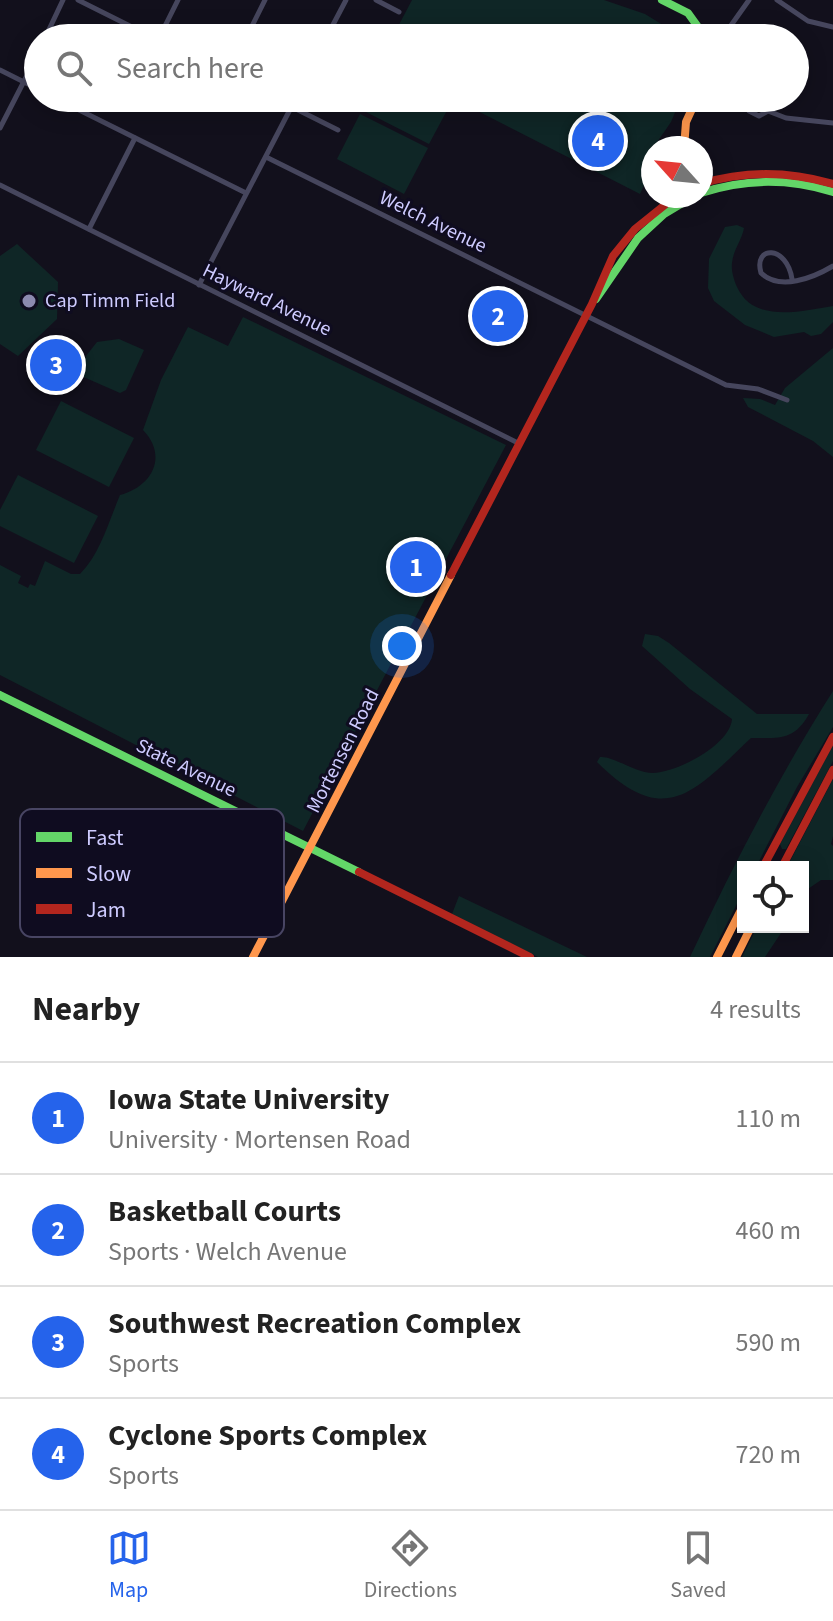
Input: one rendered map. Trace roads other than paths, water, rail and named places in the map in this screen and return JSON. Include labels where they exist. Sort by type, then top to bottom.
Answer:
[{"type":"main road","points":[[662,0],[688,13],[696,24]]},
{"type":"main road","points":[[685,136],[691,112]]},
{"type":"main road","points":[[713,181],[769,171],[803,175],[833,184]]},
{"type":"main road","points":[[713,190],[768,179],[802,183],[833,192]]},
{"type":"main road","points":[[653,216],[662,208]]},
{"type":"main road","points":[[653,216],[669,208]]},
{"type":"main road","name":"Mortensen Road","points":[[284,898],[586,316],[614,254],[653,216]]},
{"type":"main road","name":"State Avenue","points":[[0,695],[233,809]]},
{"type":"main road","points":[[766,861],[833,737]]},
{"type":"main road","points":[[785,861],[833,770]]},
{"type":"main road","name":"State Avenue","points":[[284,834],[530,957]]},
{"type":"main road","points":[[717,957],[737,918]]},
{"type":"main road","points":[[736,957],[748,933]]},
{"type":"main road","name":"Mortensen Road","points":[[253,957],[264,937]]},
{"type":"street","points":[[52,24],[63,0]]},
{"type":"street","points":[[78,0],[127,24]]},
{"type":"street","points":[[164,24],[178,0]]},
{"type":"street","points":[[253,24],[265,0]]},
{"type":"street","points":[[333,24],[346,0]]},
{"type":"street","points":[[376,0],[399,12]]},
{"type":"street","points":[[732,24],[749,0]]},
{"type":"street","points":[[777,0],[808,21],[833,27]]},
{"type":"street","points":[[0,70],[24,82],[0,128]]},
{"type":"street","points":[[83,112],[246,193]]},
{"type":"street","points":[[199,285],[288,112]]},
{"type":"street","points":[[301,112],[338,130]]},
{"type":"street","points":[[771,112],[786,118],[833,123]]},
{"type":"street","points":[[89,229],[135,138]]},
{"type":"street","name":"Welch Avenue","points":[[266,157],[726,385],[758,389],[787,400]]},
{"type":"street","name":"Hayward Avenue","points":[[0,185],[520,444]]},
{"type":"street","points":[[792,279],[788,263],[779,254],[762,256],[759,268],[765,277],[776,282],[813,277],[833,266]]},
{"type":"place","name":"Cyclone Sports Complex","points":[[598,141]]},
{"type":"place","name":"Cap Timm Field","points":[[29,301]]},
{"type":"place","name":"Basketball Courts","points":[[498,316]]},
{"type":"place","name":"Southwest Recreation Complex","points":[[56,365]]},
{"type":"place","name":"Iowa State University","points":[[416,567]]}]
